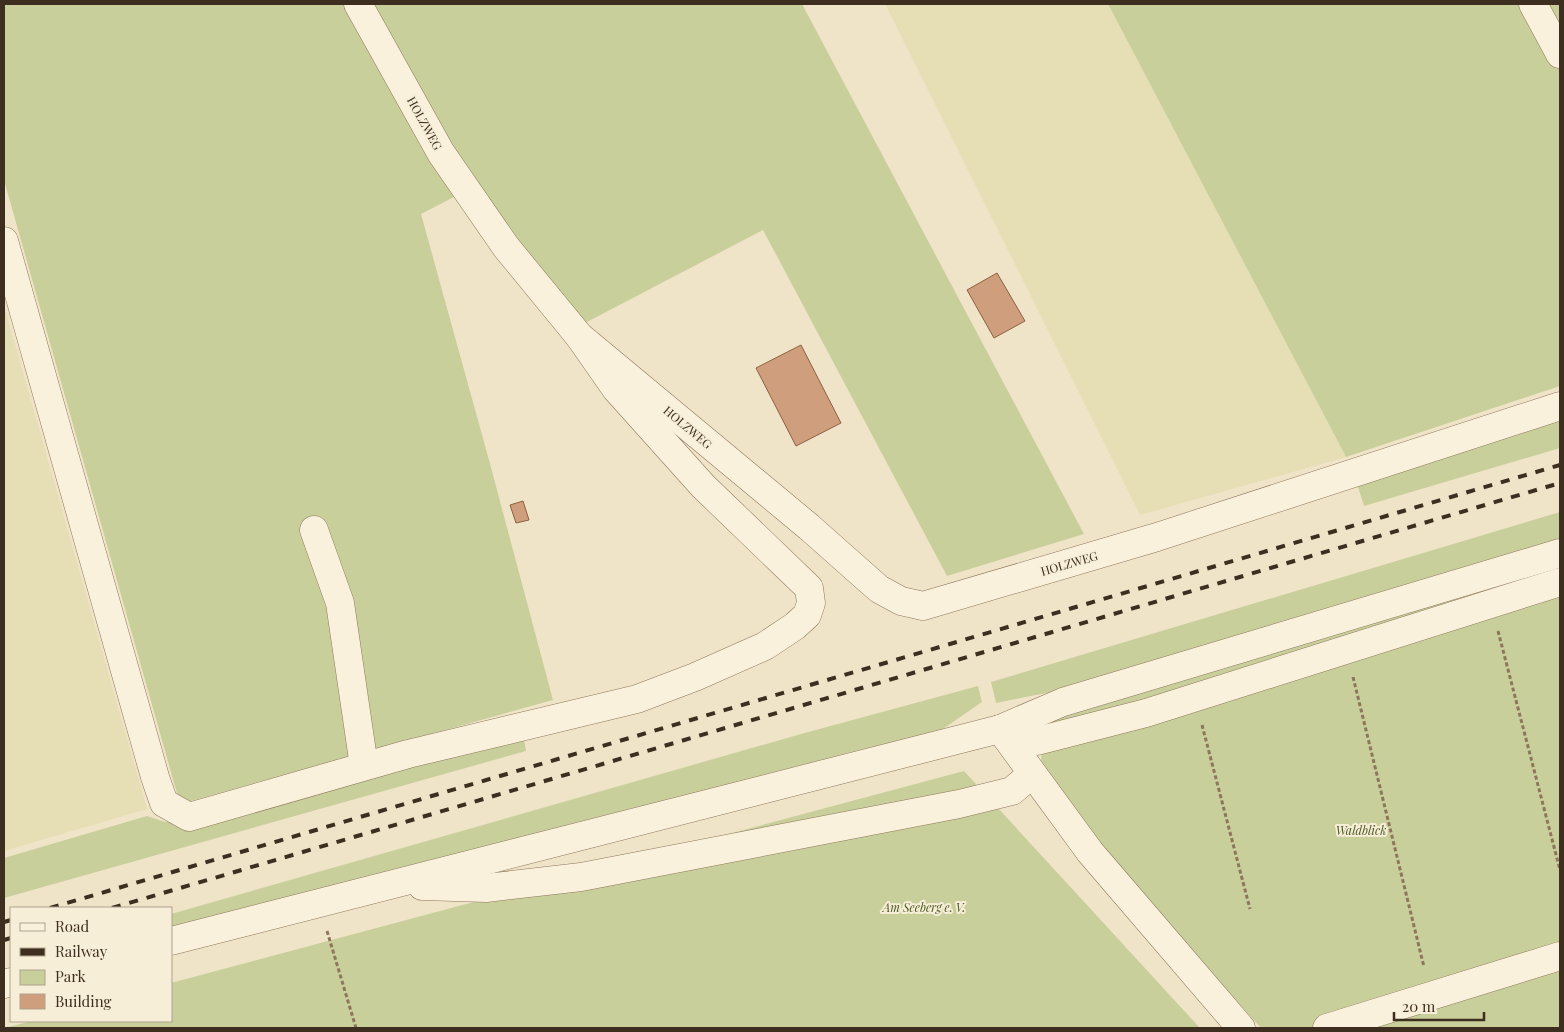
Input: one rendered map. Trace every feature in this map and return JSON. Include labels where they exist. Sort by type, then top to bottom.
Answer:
[{"type":"street","name":"HOLZWEG","points":[[358,4],[442,153],[506,248],[579,336],[809,527],[879,589],[901,601],[923,606],[1157,538],[1560,406]]},
{"type":"street","points":[[1532,4],[1560,54]]},
{"type":"street","points":[[4,241],[164,803],[189,817],[408,754],[637,699],[696,677],[765,646],[795,626],[807,615],[811,603],[809,588],[703,486],[616,389],[579,336]]},
{"type":"street","points":[[314,530],[340,603],[364,766]]},
{"type":"street","points":[[172,941],[1000,729],[1063,702],[1560,552]]},
{"type":"street","points":[[1000,729],[1037,741],[1146,713],[1560,582]]},
{"type":"street","points":[[1000,729],[1090,852],[1241,1028]]},
{"type":"street","points":[[393,885],[486,888],[581,877],[959,804],[1012,791],[1032,774]]},
{"type":"street","points":[[1327,1028],[1560,956]]},
{"type":"path","points":[[1491,604],[1560,870]]},
{"type":"path","points":[[1346,650],[1431,996]]},
{"type":"path","points":[[1195,698],[1250,909]]},
{"type":"path","points":[[318,904],[356,1028]]},
{"type":"shaded area","points":[[885,4],[1108,4],[1346,457],[1140,515]]},
{"type":"shaded area","points":[[4,305],[147,809],[4,851]]},
{"type":"green space","points":[[4,4],[802,4],[1084,534],[947,576],[763,230],[585,323],[456,196],[421,214],[553,700],[180,804],[4,180]]},
{"type":"green space","points":[[1108,4],[1560,4],[1560,386],[1346,457]]},
{"type":"green space","points":[[1560,419],[1560,448],[1364,506],[1357,484]]},
{"type":"green space","points":[[1560,512],[1560,542],[1061,690],[996,703],[991,682]]},
{"type":"green space","name":"Waldblick","points":[[1560,565],[1560,1028],[1261,1028],[1088,834],[1041,760],[1047,713]]},
{"type":"green space","points":[[978,686],[982,702],[940,731],[851,752],[447,863],[172,932],[172,914],[801,734]]},
{"type":"green space","points":[[523,734],[526,751],[4,898],[4,858],[147,816],[165,822],[192,822]]},
{"type":"green space","name":"Am Seeberg e. V.","points":[[964,771],[1200,1028],[4,1028],[28,1022],[172,1022],[172,983]]},
{"type":"building","points":[[997,273],[1025,321],[994,338],[967,290]]},
{"type":"building","points":[[801,345],[841,423],[796,446],[756,368]]},
{"type":"building","points":[[523,501],[529,520],[516,523],[510,505]]},
{"type":"railway","points":[[53,907],[1560,465]]},
{"type":"railway","points":[[115,907],[1560,483]]},
{"type":"railway","points":[[4,922],[10,920]]},
{"type":"railway","points":[[4,940],[10,938]]}]
